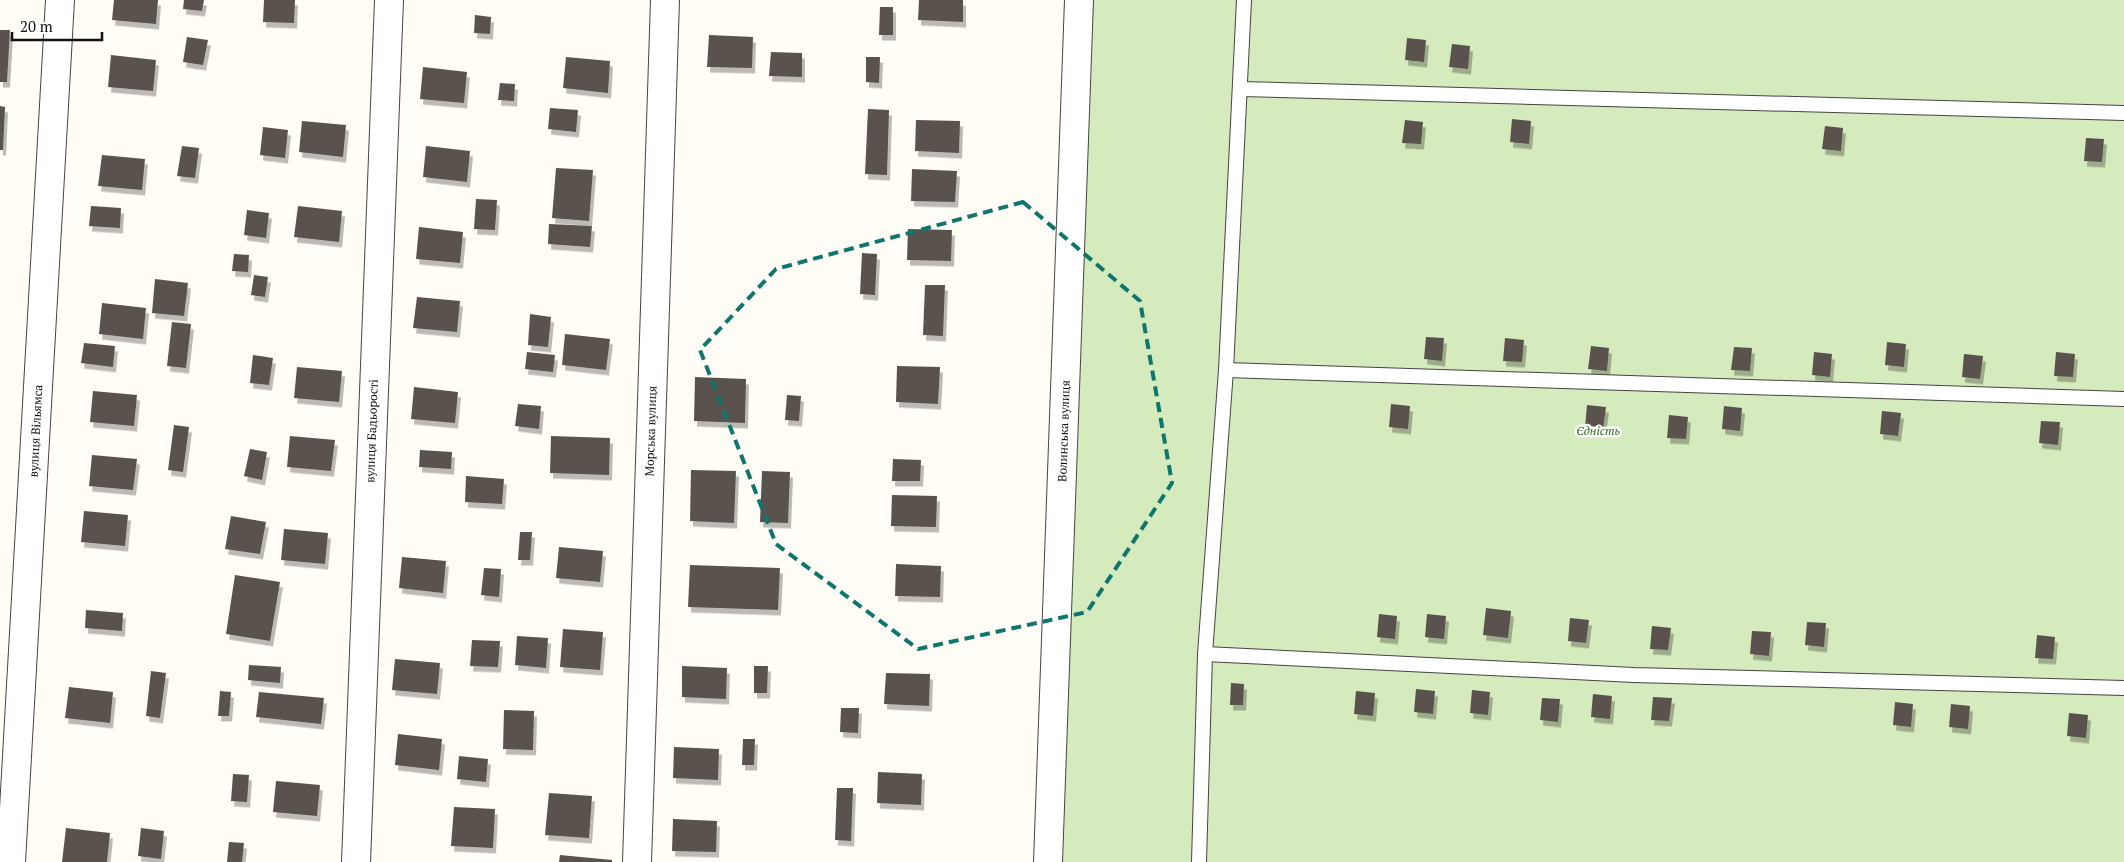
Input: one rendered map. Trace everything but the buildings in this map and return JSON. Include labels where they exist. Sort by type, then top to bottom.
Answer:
[{"type":"street","name":"вулиця Вільямса","points":[[11,862],[60,0]]},
{"type":"street","name":"вулиця Бадьорості","points":[[356,862],[389,0]]},
{"type":"street","name":"Морська вулиця","points":[[637,862],[665,0]]},
{"type":"street","name":"Волинська вулиця","points":[[1048,862],[1079,0]]},
{"type":"lane","points":[[1199,862],[1204,654],[1226,370],[1244,0]]},
{"type":"lane","points":[[1240,89],[2124,114]]},
{"type":"lane","points":[[1226,370],[2124,399]]},
{"type":"lane","points":[[1204,654],[1634,675],[2124,688]]},
{"type":"highlighted area","points":[[1023,202],[1140,301],[1172,483],[1087,612],[918,649],[776,544],[700,350],[776,269]]},
{"type":"green space","name":"Єдність","points":[[1087,0],[2124,0],[2124,862],[1057,862]]}]
